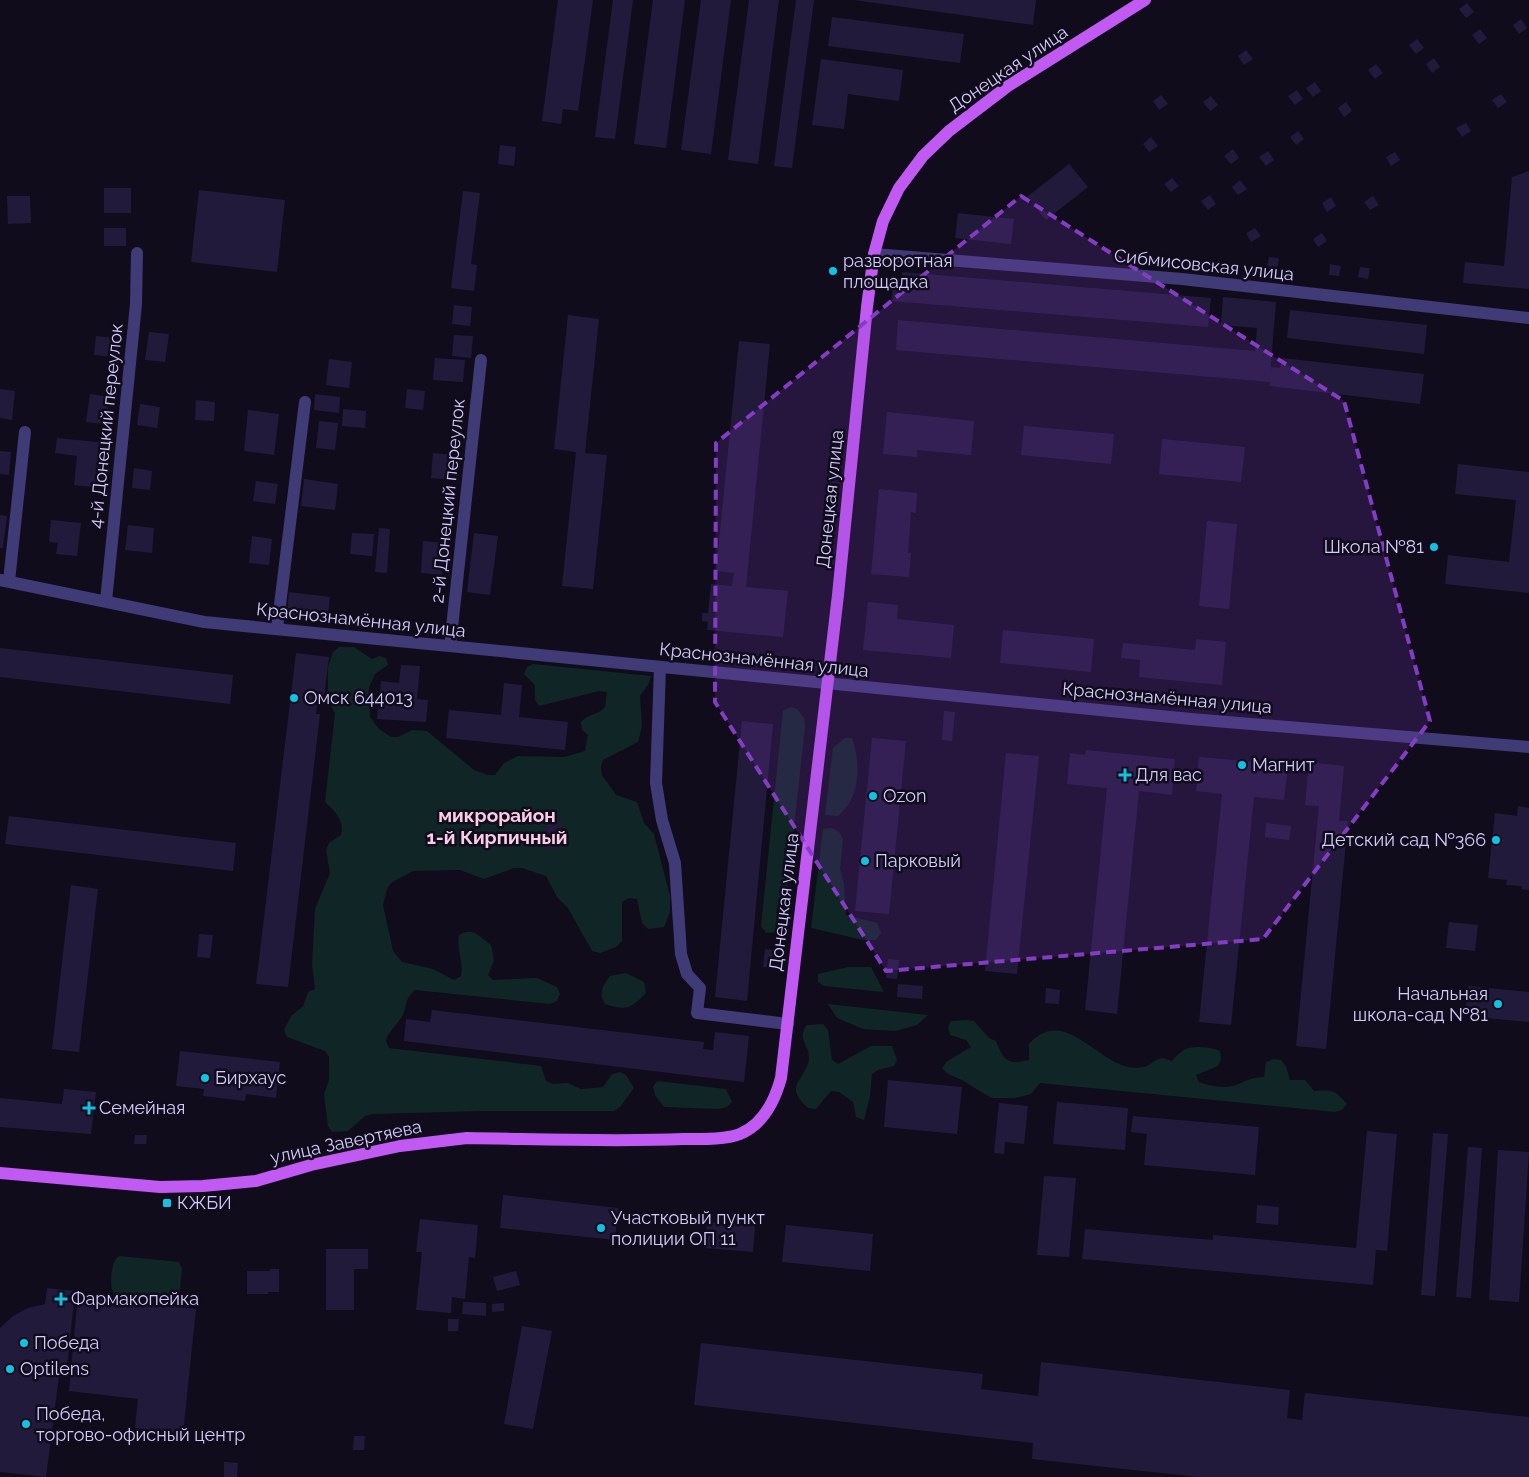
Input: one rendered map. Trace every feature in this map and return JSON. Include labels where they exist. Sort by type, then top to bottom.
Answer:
[{"type":"main road","name":"Донецкая улица","points":[[758,1122],[771,1105],[781,1078],[838,595],[866,307],[874,254],[883,221],[899,188],[923,156],[949,131],[1008,86],[1145,0]]},
{"type":"main road","name":"улица Завертяева","points":[[0,1173],[160,1187],[203,1186],[256,1181],[373,1151],[437,1141],[467,1138],[661,1140],[715,1138],[740,1134],[758,1122]]},
{"type":"street","name":"4-й Донецкий переулок","points":[[106,601],[136,304],[138,253]]},
{"type":"street","name":"Сибмисовская улица","points":[[874,254],[1182,279],[1529,318]]},
{"type":"street","name":"2-й Донецкий переулок","points":[[450,646],[481,360]]},
{"type":"street","points":[[278,629],[304,402]]},
{"type":"street","points":[[4,581],[25,432]]},
{"type":"street","name":"Краснознамённая улица","points":[[4,581],[204,622],[1181,718],[1529,747]]},
{"type":"street","points":[[660,667],[656,783],[662,820],[675,863],[682,954],[688,974],[700,988],[697,1012],[788,1024]]},
{"type":"highlighted area","points":[[1021,196],[1344,401],[1430,721],[1263,939],[886,971],[715,702],[716,443]]},
{"type":"green space","points":[[339,647],[354,647],[372,659],[379,656],[386,658],[388,665],[375,674],[369,687],[370,717],[379,729],[391,737],[398,737],[412,730],[427,731],[474,770],[488,775],[495,775],[504,763],[518,756],[564,757],[585,751],[588,735],[582,730],[581,722],[605,707],[607,692],[599,691],[539,706],[535,700],[535,685],[524,674],[527,667],[533,664],[651,676],[649,683],[640,696],[642,726],[638,742],[603,760],[601,767],[602,775],[616,795],[637,802],[644,823],[654,834],[670,896],[670,912],[664,927],[648,929],[642,923],[637,899],[629,898],[622,902],[622,941],[616,947],[600,953],[592,951],[568,908],[557,897],[546,876],[522,868],[514,868],[484,879],[460,870],[413,871],[391,883],[387,889],[383,905],[393,951],[402,962],[433,969],[454,980],[461,976],[462,971],[458,945],[459,935],[472,932],[491,945],[494,961],[488,975],[493,980],[537,978],[557,987],[560,994],[557,1001],[550,1004],[415,990],[407,1001],[401,1018],[387,1038],[386,1041],[389,1048],[541,1066],[546,1081],[553,1084],[568,1083],[581,1089],[603,1087],[612,1074],[620,1072],[626,1075],[634,1088],[620,1107],[614,1111],[482,1111],[373,1114],[365,1116],[348,1131],[332,1132],[328,1126],[324,1094],[329,1080],[329,1057],[325,1051],[287,1037],[284,1030],[291,1016],[303,1006],[308,992],[315,989],[312,965],[315,909],[330,873],[326,850],[329,843],[341,835],[342,830],[338,817],[325,802],[335,713],[328,699],[328,667],[333,652]]},
{"type":"green space","points":[[790,707],[797,709],[804,718],[805,726],[786,902],[778,905],[776,912],[785,925],[781,932],[766,933],[761,926],[783,711]]},
{"type":"green space","points":[[845,738],[852,738],[857,761],[858,769],[854,793],[850,802],[838,816],[825,815],[833,748]]},
{"type":"green space","points":[[832,828],[839,832],[843,839],[840,869],[844,884],[846,915],[877,923],[881,933],[876,940],[863,940],[811,928],[823,829]]},
{"type":"green space","points":[[848,967],[871,967],[884,992],[824,986],[818,982],[818,974]]},
{"type":"green space","points":[[626,973],[644,982],[646,993],[628,1007],[623,1008],[605,1004],[602,993],[603,986],[607,980],[610,976]]},
{"type":"green space","points":[[828,1004],[928,1015],[917,1025],[896,1031],[863,1029],[837,1018]]},
{"type":"green space","points":[[951,1021],[974,1021],[989,1038],[996,1041],[1004,1057],[1011,1061],[1029,1060],[1029,1044],[1042,1034],[1054,1031],[1067,1033],[1116,1062],[1138,1068],[1145,1067],[1161,1058],[1172,1061],[1180,1052],[1188,1048],[1207,1048],[1220,1051],[1221,1059],[1218,1066],[1196,1075],[1199,1082],[1227,1087],[1236,1085],[1264,1077],[1266,1062],[1274,1059],[1281,1060],[1286,1066],[1290,1080],[1305,1080],[1314,1091],[1333,1092],[1347,1104],[1342,1110],[1335,1112],[1040,1083],[1031,1094],[1015,1098],[992,1098],[948,1074],[942,1068],[946,1062],[971,1047],[966,1040],[950,1035],[948,1027]]},
{"type":"green space","points":[[823,1024],[828,1030],[832,1060],[838,1064],[871,1046],[892,1046],[897,1060],[894,1066],[878,1070],[872,1074],[870,1096],[864,1120],[856,1117],[853,1102],[839,1092],[831,1091],[816,1109],[808,1108],[797,1094],[797,1084],[807,1067],[809,1059],[808,1050],[803,1038],[804,1030],[807,1025]]},
{"type":"green space","points":[[657,1081],[726,1089],[732,1102],[727,1107],[719,1109],[664,1107],[655,1095],[653,1087]]},
{"type":"green space","points":[[119,1256],[179,1262],[182,1269],[179,1299],[172,1302],[115,1295],[111,1275],[114,1263]]},
{"type":"building","points":[[558,0],[593,0],[578,111],[563,109],[561,124],[542,121]]},
{"type":"building","points":[[613,0],[633,0],[615,139],[595,137]]},
{"type":"building","points":[[653,0],[685,0],[666,148],[634,144]]},
{"type":"building","points":[[701,0],[731,0],[711,154],[681,150]]},
{"type":"building","points":[[749,0],[779,0],[758,164],[728,160]]},
{"type":"building","points":[[796,0],[814,0],[792,168],[774,166]]},
{"type":"building","points":[[854,0],[1036,0],[1033,25]]},
{"type":"building","points":[[1467,3],[1474,12],[1466,18],[1459,9]]},
{"type":"building","points":[[832,17],[964,34],[960,63],[828,46]]},
{"type":"building","points":[[1521,19],[1527,28],[1519,34],[1513,25]]},
{"type":"building","points":[[1480,29],[1487,38],[1479,44],[1472,35]]},
{"type":"building","points":[[1417,39],[1424,48],[1416,54],[1409,45]]},
{"type":"building","points":[[1246,50],[1253,59],[1244,65],[1238,56]]},
{"type":"building","points":[[1434,58],[1440,67],[1432,73],[1426,64]]},
{"type":"building","points":[[821,59],[903,70],[899,101],[848,94],[844,129],[812,125]]},
{"type":"building","points":[[1376,64],[1383,73],[1375,79],[1368,70]]},
{"type":"building","points":[[1315,82],[1321,91],[1313,97],[1306,88]]},
{"type":"building","points":[[1297,90],[1303,99],[1295,105],[1288,96]]},
{"type":"building","points":[[1501,94],[1507,102],[1498,108],[1492,100]]},
{"type":"building","points":[[1161,95],[1168,104],[1159,110],[1153,101]]},
{"type":"building","points":[[1211,96],[1218,105],[1210,111],[1203,102]]},
{"type":"building","points":[[1346,102],[1352,111],[1344,117],[1338,108]]},
{"type":"building","points":[[1466,123],[1471,131],[1462,137],[1456,128]]},
{"type":"building","points":[[1298,131],[1304,139],[1296,145],[1290,137]]},
{"type":"building","points":[[1151,137],[1158,146],[1149,152],[1143,144]]},
{"type":"building","points":[[500,145],[516,147],[514,166],[498,164]]},
{"type":"building","points":[[1233,149],[1239,158],[1231,164],[1224,156]]},
{"type":"building","points":[[1268,151],[1274,160],[1266,166],[1259,157]]},
{"type":"building","points":[[1395,152],[1400,160],[1391,166],[1386,157]]},
{"type":"building","points":[[1069,164],[1088,187],[1046,220],[1027,197]]},
{"type":"building","points":[[1529,171],[1529,289],[1463,283],[1465,262],[1504,266],[1512,177]]},
{"type":"building","points":[[1172,178],[1179,186],[1171,192],[1164,184]]},
{"type":"building","points":[[1240,180],[1247,189],[1238,195],[1232,187]]},
{"type":"building","points":[[104,188],[131,188],[131,213],[104,213]]},
{"type":"building","points":[[199,190],[285,200],[277,272],[191,262]]},
{"type":"building","points":[[463,191],[480,193],[471,264],[477,265],[474,291],[451,288]]},
{"type":"building","points":[[1210,195],[1216,204],[1208,210],[1201,201]]},
{"type":"building","points":[[7,196],[30,196],[31,223],[8,224]]},
{"type":"building","points":[[1373,196],[1379,205],[1370,210],[1364,202]]},
{"type":"building","points":[[1331,197],[1336,206],[1327,212],[1322,203]]},
{"type":"building","points":[[958,213],[1014,219],[1011,244],[955,238]]},
{"type":"building","points":[[104,228],[126,228],[126,246],[104,246]]},
{"type":"building","points":[[1255,228],[1261,236],[1251,242],[1246,233]]},
{"type":"building","points":[[1322,233],[1327,241],[1318,247],[1313,239]]},
{"type":"building","points":[[1269,257],[1279,258],[1277,269],[1267,267]]},
{"type":"building","points":[[1330,264],[1341,266],[1339,276],[1329,275]]},
{"type":"building","points":[[1360,267],[1370,268],[1368,279],[1358,277]]},
{"type":"building","points":[[902,272],[1211,298],[1208,327],[891,301],[893,285],[901,285]]},
{"type":"building","points":[[1223,297],[1276,302],[1270,375],[1271,367],[1280,368],[1282,358],[1424,374],[1420,404],[1269,386],[1270,382],[896,350],[898,320],[1255,351],[1257,328],[1221,325]]},
{"type":"building","points":[[454,305],[472,307],[470,326],[452,324]]},
{"type":"building","points":[[1290,310],[1427,325],[1424,354],[1287,338]]},
{"type":"building","points":[[568,315],[599,319],[585,453],[607,455],[593,589],[562,586],[576,452],[554,449]]},
{"type":"building","points":[[149,332],[169,334],[165,362],[145,360]]},
{"type":"building","points":[[454,335],[473,336],[471,358],[452,356]]},
{"type":"building","points":[[96,336],[115,338],[113,357],[94,355]]},
{"type":"building","points":[[739,341],[770,344],[746,587],[788,591],[783,637],[707,630],[708,622],[702,621],[702,613],[708,613],[711,584],[732,586],[734,573],[716,571]]},
{"type":"building","points":[[435,358],[465,360],[463,382],[433,380]]},
{"type":"building","points":[[329,359],[352,362],[349,388],[326,385]]},
{"type":"building","points":[[0,389],[15,391],[12,420],[0,418]]},
{"type":"building","points":[[407,389],[425,391],[423,410],[405,408]]},
{"type":"building","points":[[90,394],[109,397],[106,424],[86,422]]},
{"type":"building","points":[[315,394],[340,397],[339,413],[314,410]]},
{"type":"building","points":[[196,400],[215,402],[214,421],[195,420]]},
{"type":"building","points":[[140,404],[160,407],[157,428],[137,425]]},
{"type":"building","points":[[343,409],[366,411],[365,428],[342,426]]},
{"type":"building","points":[[248,410],[279,414],[274,455],[244,451]]},
{"type":"building","points":[[887,412],[974,421],[971,455],[917,450],[917,457],[883,454]]},
{"type":"building","points":[[319,421],[338,423],[335,450],[316,448]]},
{"type":"building","points":[[1024,426],[1114,434],[1111,464],[1021,455]]},
{"type":"building","points":[[57,438],[107,443],[102,488],[74,485],[77,456],[55,453]]},
{"type":"building","points":[[1162,439],[1245,447],[1241,482],[1159,474]]},
{"type":"building","points":[[0,451],[11,452],[9,475],[0,474]]},
{"type":"building","points":[[433,453],[454,455],[452,480],[431,478]]},
{"type":"building","name":"Школа №81","points":[[1458,464],[1529,472],[1529,593],[1445,584],[1448,555],[1509,562],[1516,500],[1455,494]]},
{"type":"building","points":[[134,468],[152,471],[150,490],[132,488]]},
{"type":"building","points":[[304,479],[338,484],[335,510],[301,506]]},
{"type":"building","points":[[256,481],[278,484],[275,504],[253,501]]},
{"type":"building","points":[[879,489],[917,493],[916,513],[911,512],[908,553],[911,553],[909,577],[871,574]]},
{"type":"building","points":[[0,515],[7,516],[3,548],[0,548]]},
{"type":"building","points":[[51,520],[81,523],[77,556],[56,554],[58,543],[49,542]]},
{"type":"building","points":[[1207,521],[1237,524],[1229,609],[1199,606]]},
{"type":"building","points":[[128,525],[154,528],[152,553],[125,550]]},
{"type":"building","points":[[379,528],[390,529],[387,573],[375,572]]},
{"type":"building","points":[[352,533],[374,534],[372,556],[350,554]]},
{"type":"building","points":[[474,533],[498,536],[490,595],[467,592]]},
{"type":"building","points":[[252,536],[272,539],[269,565],[249,563]]},
{"type":"building","points":[[423,541],[445,543],[442,575],[421,573]]},
{"type":"building","points":[[289,592],[330,597],[327,623],[286,618]]},
{"type":"building","points":[[868,602],[898,605],[897,619],[954,625],[951,658],[863,650]]},
{"type":"building","points":[[1003,630],[1094,639],[1091,672],[1000,663]]},
{"type":"building","points":[[1196,639],[1226,642],[1222,685],[1139,677],[1140,660],[1121,658],[1123,643],[1195,650]]},
{"type":"building","points":[[0,648],[233,675],[230,704],[0,677]]},
{"type":"building","points":[[296,653],[329,657],[323,705],[317,705],[316,714],[320,714],[288,987],[256,984]]},
{"type":"building","points":[[401,665],[420,666],[417,699],[428,700],[426,722],[377,719],[381,681],[399,683]]},
{"type":"building","points":[[504,683],[522,685],[519,717],[568,722],[565,750],[446,738],[449,710],[501,715]]},
{"type":"building","points":[[944,711],[955,712],[952,741],[942,740]]},
{"type":"building","points":[[742,721],[773,724],[747,1001],[715,997]]},
{"type":"building","points":[[872,738],[906,741],[889,914],[855,911]]},
{"type":"building","points":[[1086,750],[1175,759],[1172,795],[1139,791],[1117,1014],[1085,1010],[1107,788],[1067,784],[1070,753],[1085,755]]},
{"type":"building","points":[[1006,753],[1039,756],[1017,974],[985,971]]},
{"type":"building","points":[[1199,757],[1288,765],[1284,800],[1254,797],[1231,1025],[1199,1022],[1222,794],[1196,791]]},
{"type":"building","points":[[1309,762],[1344,766],[1339,821],[1348,821],[1326,1049],[1296,1046],[1319,806],[1305,805]]},
{"type":"building","points":[[1518,806],[1529,808],[1529,890],[1521,889],[1522,886],[1506,885],[1507,880],[1488,878],[1495,813],[1517,816]]},
{"type":"building","points":[[9,816],[236,843],[233,871],[5,844]]},
{"type":"building","points":[[547,820],[562,822],[559,849],[543,848]]},
{"type":"building","points":[[1266,823],[1291,826],[1289,840],[1265,837]]},
{"type":"building","points":[[71,885],[98,889],[79,1052],[52,1049]]},
{"type":"building","points":[[1449,922],[1478,925],[1475,951],[1446,948]]},
{"type":"building","points":[[199,934],[213,935],[210,958],[197,957]]},
{"type":"building","points":[[765,949],[775,950],[773,968],[763,967]]},
{"type":"building","points":[[888,959],[899,960],[897,979],[886,978]]},
{"type":"building","points":[[898,984],[923,986],[922,999],[897,997]]},
{"type":"building","name":"Начальная школа-сад №81","points":[[1468,986],[1529,992],[1529,1022],[1465,1016]]},
{"type":"building","points":[[1046,988],[1060,990],[1059,1004],[1045,1003]]},
{"type":"building","points":[[432,1010],[704,1042],[703,1049],[713,1050],[715,1032],[749,1036],[744,1082],[404,1041],[406,1019],[430,1022]]},
{"type":"building","points":[[180,1051],[280,1062],[276,1098],[246,1094],[245,1101],[203,1096],[204,1089],[176,1086]]},
{"type":"building","points":[[888,1080],[962,1087],[957,1134],[884,1127]]},
{"type":"building","points":[[64,1089],[96,1092],[91,1134],[0,1127],[0,1098],[62,1104]]},
{"type":"building","points":[[1057,1102],[1128,1108],[1125,1150],[1053,1144]]},
{"type":"building","points":[[999,1103],[1028,1106],[1024,1144],[1005,1142],[1004,1154],[994,1153]]},
{"type":"building","points":[[1133,1116],[1259,1127],[1255,1175],[1144,1165],[1147,1134],[1131,1132]]},
{"type":"building","points":[[1367,1131],[1397,1134],[1387,1251],[1376,1250],[1373,1285],[1082,1259],[1085,1229],[1213,1240],[1213,1235],[1356,1248]]},
{"type":"building","points":[[1433,1133],[1448,1134],[1435,1296],[1421,1295]]},
{"type":"building","points":[[135,1135],[147,1135],[146,1144],[134,1144]]},
{"type":"building","points":[[1468,1147],[1482,1148],[1471,1298],[1456,1297]]},
{"type":"building","points":[[1498,1150],[1529,1152],[1519,1302],[1489,1300]]},
{"type":"building","points":[[1044,1176],[1076,1178],[1069,1257],[1037,1255]]},
{"type":"building","points":[[503,1195],[618,1208],[615,1240],[500,1228]]},
{"type":"building","points":[[1257,1205],[1279,1207],[1278,1225],[1256,1223]]},
{"type":"building","points":[[420,1219],[478,1225],[475,1258],[469,1257],[465,1299],[452,1297],[451,1313],[416,1310],[422,1252],[416,1252]]},
{"type":"building","points":[[707,1222],[755,1226],[753,1252],[705,1248]]},
{"type":"building","points":[[786,1225],[873,1234],[870,1271],[782,1262]]},
{"type":"building","points":[[326,1249],[368,1249],[368,1269],[354,1269],[354,1310],[326,1310]]},
{"type":"building","points":[[270,1269],[279,1269],[279,1292],[247,1294],[247,1271],[270,1271]]},
{"type":"building","points":[[516,1271],[520,1285],[497,1291],[493,1277]]},
{"type":"building","name":"Победа, торгово-офисный центр","points":[[47,1288],[75,1291],[66,1377],[59,1376],[46,1477],[0,1472],[0,1328],[13,1316],[28,1308],[45,1304]]},
{"type":"building","points":[[78,1294],[196,1309],[183,1434],[135,1428],[138,1399],[69,1391]]},
{"type":"building","points":[[463,1302],[486,1303],[486,1316],[462,1314]]},
{"type":"building","points":[[504,1303],[504,1311],[492,1312],[492,1304]]},
{"type":"building","points":[[448,1319],[459,1319],[458,1331],[448,1331]]},
{"type":"building","points":[[522,1326],[552,1331],[533,1429],[504,1424]]},
{"type":"building","points":[[701,1343],[983,1374],[981,1389],[1038,1396],[1041,1362],[1290,1390],[1287,1418],[1302,1420],[1305,1393],[1529,1417],[1529,1477],[1198,1477],[1032,1459],[1033,1443],[694,1405]]},
{"type":"building","points":[[354,1436],[365,1436],[364,1450],[353,1450]]},
{"type":"building","points":[[224,1462],[238,1463],[237,1477],[224,1477]]},
{"type":"place","name":"разворотная площадка","points":[[833,271]]},
{"type":"place","name":"Школа №81","points":[[1434,547]]},
{"type":"place","name":"Омск 644013","points":[[294,698]]},
{"type":"place","name":"Магнит","points":[[1242,765]]},
{"type":"place","name":"Для вас","points":[[1125,775]]},
{"type":"place","name":"Ozon","points":[[873,796]]},
{"type":"place","name":"Детский сад №366","points":[[1496,840]]},
{"type":"place","name":"Парковый","points":[[865,861]]},
{"type":"place","name":"Начальная школа-сад №81","points":[[1498,1004]]},
{"type":"place","name":"Бирхаус","points":[[205,1078]]},
{"type":"place","name":"Семейная","points":[[89,1108]]},
{"type":"place","name":"КЖБИ","points":[[167,1203]]},
{"type":"place","name":"Участковый пункт полиции ОП 11","points":[[601,1228]]},
{"type":"place","name":"Фармакопейка","points":[[61,1299]]},
{"type":"place","name":"Победа","points":[[24,1343]]},
{"type":"place","name":"Optilens","points":[[10,1369]]},
{"type":"place","name":"Победа, торгово-офисный центр","points":[[26,1424]]},
{"type":"district","name":"микрорайон 1-й Кирпичный","points":[[497,826]]}]
